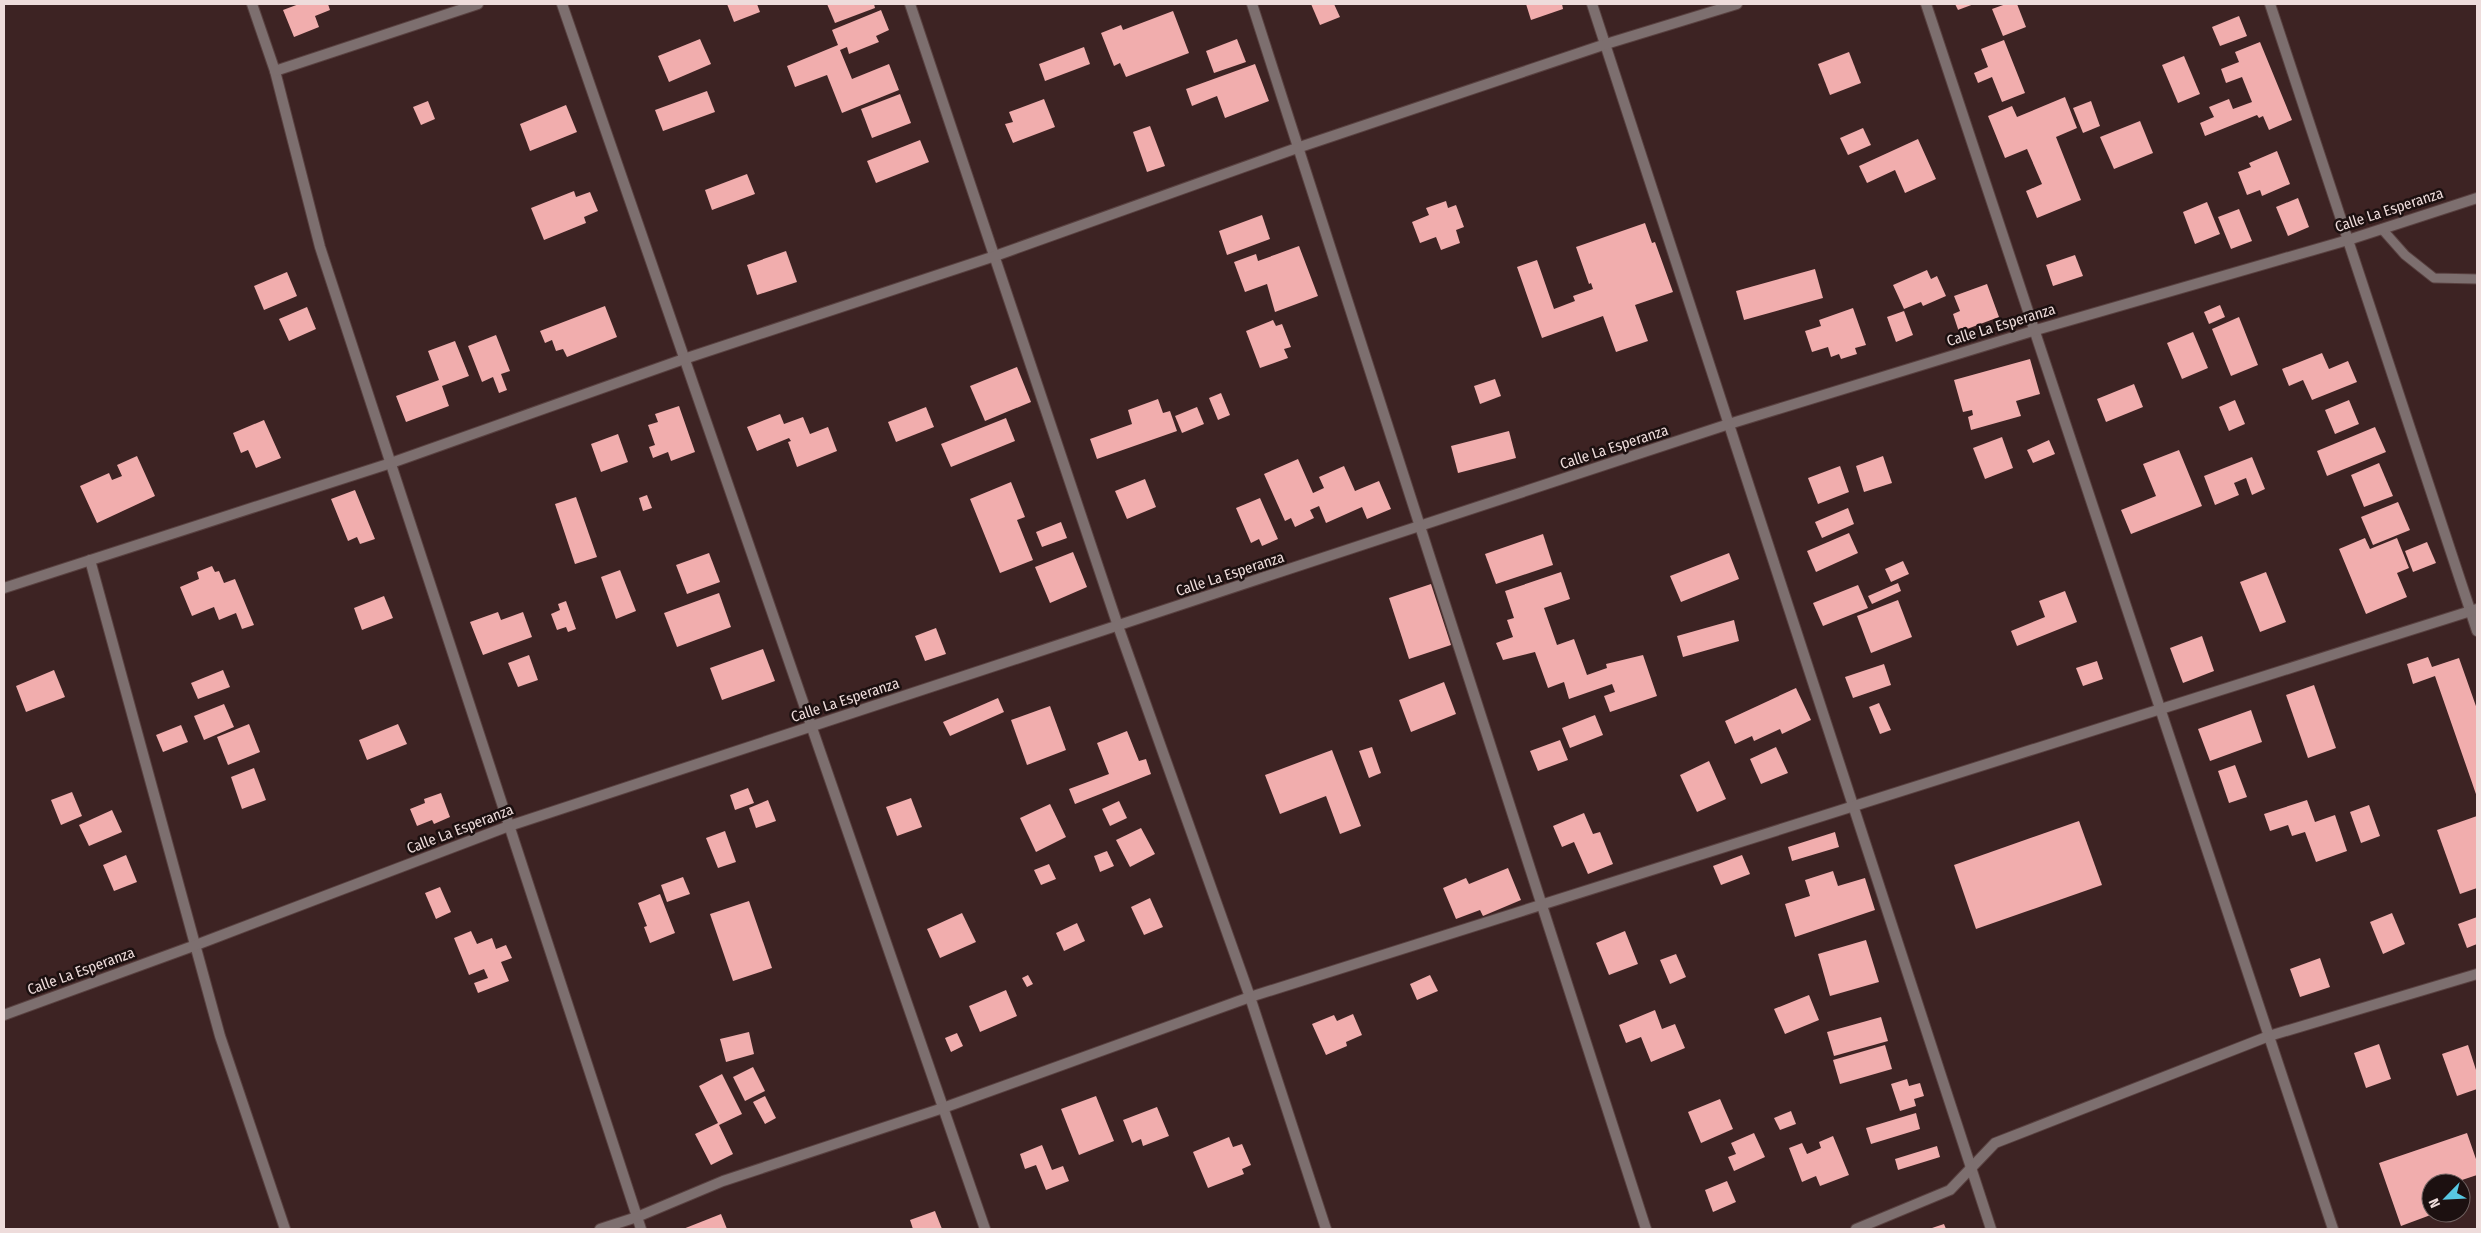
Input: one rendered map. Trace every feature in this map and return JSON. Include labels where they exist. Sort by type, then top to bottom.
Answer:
[{"type":"street","points":[[252,4],[275,70],[320,247],[641,1229]]},
{"type":"street","points":[[275,70],[478,4]]},
{"type":"street","points":[[562,4],[985,1229]]},
{"type":"street","points":[[910,4],[1118,626],[1250,997],[1326,1229]]},
{"type":"street","points":[[1252,4],[1646,1229]]},
{"type":"street","points":[[1592,4],[1991,1229]]},
{"type":"street","points":[[4,588],[390,463],[684,358],[995,256],[1298,148],[1606,44],[1736,4]]},
{"type":"street","points":[[1926,4],[2036,330],[2333,1229]]},
{"type":"street","points":[[2270,4],[2474,610],[2477,631]]},
{"type":"street","name":"Calle La Esperanza","points":[[4,1015],[196,945],[509,826],[811,726],[1419,528],[1729,424],[2036,330],[2348,240],[2477,198]]},
{"type":"street","points":[[90,560],[220,1036],[285,1229]]},
{"type":"street","points":[[600,1229],[637,1217],[723,1181],[943,1108],[1250,997],[2474,610]]},
{"type":"street","points":[[1856,1229],[1950,1190],[1995,1143],[2269,1036],[2477,974]]},
{"type":"lane","points":[[2382,228],[2405,255],[2434,278],[2477,279]]},
{"type":"building","points":[[299,4],[328,4],[330,10],[315,16],[319,27],[294,37],[283,10]]},
{"type":"building","points":[[727,4],[757,4],[760,12],[734,22]]},
{"type":"building","points":[[827,4],[874,4],[875,8],[835,23]]},
{"type":"building","points":[[1311,4],[1334,4],[1340,17],[1320,25]]},
{"type":"building","points":[[1526,4],[1562,4],[1563,9],[1531,20]]},
{"type":"building","points":[[1955,4],[1974,4],[1958,10]]},
{"type":"building","points":[[2006,4],[2017,4],[2026,27],[2003,36],[1992,9]]},
{"type":"building","points":[[881,10],[889,30],[876,36],[879,42],[849,54],[847,47],[840,50],[852,79],[889,64],[899,90],[842,113],[827,75],[795,87],[787,66],[838,45],[832,30]]},
{"type":"building","points":[[1173,11],[1189,53],[1126,77],[1120,63],[1114,66],[1101,33],[1121,25],[1123,30]]},
{"type":"building","points":[[2239,16],[2247,36],[2220,46],[2212,27]]},
{"type":"building","points":[[700,39],[711,64],[669,82],[658,56]]},
{"type":"building","points":[[1237,39],[1246,62],[1214,73],[1206,51]]},
{"type":"building","points":[[2004,40],[2025,93],[2002,102],[1992,77],[1978,83],[1974,73],[1988,67],[1981,49]]},
{"type":"building","points":[[2260,42],[2292,120],[2269,130],[2263,116],[2259,118],[2257,115],[2205,136],[2200,123],[2214,117],[2209,107],[2229,99],[2233,109],[2252,102],[2242,77],[2226,83],[2221,69],[2239,62],[2235,52]]},
{"type":"building","points":[[1084,47],[1090,64],[1045,81],[1039,64]]},
{"type":"building","points":[[1849,52],[1861,83],[1830,95],[1818,64]]},
{"type":"building","points":[[2184,56],[2200,94],[2178,103],[2162,65]]},
{"type":"building","points":[[1255,64],[1269,101],[1225,118],[1217,96],[1192,106],[1186,89]]},
{"type":"building","points":[[707,91],[715,112],[663,131],[655,110]]},
{"type":"building","points":[[900,94],[911,123],[872,138],[861,109]]},
{"type":"building","points":[[2065,97],[2077,128],[2056,137],[2081,200],[2037,218],[2026,191],[2042,184],[2027,149],[2005,158],[1988,116],[2012,106],[2017,117]]},
{"type":"building","points":[[1044,99],[1055,127],[1013,143],[1005,124],[1013,122],[1009,112]]},
{"type":"building","points":[[428,101],[435,119],[421,125],[413,107]]},
{"type":"building","points":[[2091,101],[2100,126],[2083,133],[2073,108]]},
{"type":"building","points":[[566,105],[577,132],[530,151],[520,124]]},
{"type":"building","points":[[2140,121],[2153,153],[2114,169],[2100,137]]},
{"type":"building","points":[[1150,126],[1165,166],[1147,172],[1133,132]]},
{"type":"building","points":[[1863,128],[1871,145],[1848,155],[1840,138]]},
{"type":"building","points":[[1918,139],[1936,179],[1905,193],[1895,170],[1867,183],[1859,166]]},
{"type":"building","points":[[920,140],[929,162],[876,183],[867,161]]},
{"type":"building","points":[[2277,151],[2290,184],[2262,196],[2260,190],[2247,195],[2238,172],[2251,167],[2249,163]]},
{"type":"building","points":[[747,174],[755,194],[712,210],[705,190]]},
{"type":"building","points":[[574,191],[576,197],[590,192],[598,211],[584,217],[586,223],[544,240],[531,208]]},
{"type":"building","points":[[2298,198],[2309,227],[2288,236],[2276,207]]},
{"type":"building","points":[[1446,201],[1448,208],[1456,205],[1464,227],[1456,230],[1460,243],[1441,250],[1436,237],[1420,243],[1412,222],[1429,215],[1426,208]]},
{"type":"building","points":[[2207,202],[2220,234],[2195,244],[2183,212]]},
{"type":"building","points":[[2239,209],[2252,241],[2231,249],[2218,217]]},
{"type":"building","points":[[1262,215],[1270,239],[1227,255],[1219,231]]},
{"type":"building","points":[[1645,223],[1652,243],[1655,242],[1673,292],[1635,305],[1648,341],[1616,352],[1603,316],[1542,338],[1517,267],[1537,260],[1554,309],[1575,301],[1573,296],[1593,289],[1591,283],[1589,284],[1576,247]]},
{"type":"building","points":[[1299,246],[1318,296],[1275,312],[1267,284],[1245,292],[1234,262],[1256,254],[1258,261]]},
{"type":"building","points":[[786,251],[797,282],[757,295],[747,265]]},
{"type":"building","points":[[2075,255],[2083,276],[2053,286],[2046,265]]},
{"type":"building","points":[[1815,269],[1823,298],[1744,320],[1736,291]]},
{"type":"building","points":[[1927,270],[1931,279],[1937,276],[1946,296],[1923,306],[1921,302],[1904,309],[1893,285]]},
{"type":"building","points":[[287,272],[297,296],[264,310],[254,286]]},
{"type":"building","points":[[1987,284],[1999,317],[1959,332],[1953,314],[1960,311],[1954,296]]},
{"type":"building","points":[[2220,305],[2225,317],[2209,324],[2204,312]]},
{"type":"building","points":[[605,306],[617,337],[567,357],[563,349],[556,351],[552,340],[545,343],[540,331]]},
{"type":"building","points":[[307,307],[316,329],[289,341],[279,319]]},
{"type":"building","points":[[1853,308],[1866,345],[1855,348],[1857,354],[1841,359],[1839,354],[1831,357],[1828,347],[1812,352],[1805,331],[1821,326],[1819,320]]},
{"type":"building","points":[[1904,311],[1913,335],[1896,342],[1887,317]]},
{"type":"building","points":[[2239,317],[2258,365],[2231,376],[2212,329]]},
{"type":"building","points":[[1273,320],[1276,326],[1282,324],[1291,347],[1284,349],[1288,358],[1260,368],[1246,331]]},
{"type":"building","points":[[2193,332],[2208,368],[2182,379],[2167,343]]},
{"type":"building","points":[[496,335],[510,371],[501,374],[507,390],[499,393],[493,377],[482,382],[468,346]]},
{"type":"building","points":[[455,341],[469,376],[442,386],[449,406],[406,422],[396,396],[439,380],[428,351]]},
{"type":"building","points":[[2322,353],[2329,369],[2348,361],[2357,382],[2312,400],[2303,380],[2289,386],[2282,369]]},
{"type":"building","points":[[2030,359],[2040,394],[2016,401],[2021,416],[1971,430],[1968,417],[1973,415],[1972,410],[1963,412],[1954,380]]},
{"type":"building","points":[[1017,367],[1031,402],[985,421],[970,386]]},
{"type":"building","points":[[1495,379],[1501,396],[1480,404],[1474,386]]},
{"type":"building","points":[[2134,384],[2143,407],[2106,422],[2097,399]]},
{"type":"building","points":[[1221,393],[1230,415],[1218,420],[1209,398]]},
{"type":"building","points":[[1158,399],[1163,413],[1170,411],[1177,431],[1097,459],[1090,439],[1132,424],[1128,410]]},
{"type":"building","points":[[2235,400],[2245,424],[2229,431],[2219,407]]},
{"type":"building","points":[[2349,400],[2359,424],[2335,434],[2325,410]]},
{"type":"building","points":[[679,406],[695,452],[671,461],[668,452],[653,458],[649,447],[655,445],[648,425],[658,422],[655,414]]},
{"type":"building","points":[[926,407],[934,427],[896,442],[888,422]]},
{"type":"building","points":[[1197,407],[1204,424],[1182,433],[1175,416]]},
{"type":"building","points":[[780,414],[784,424],[803,417],[810,434],[828,427],[837,451],[797,467],[788,442],[791,441],[789,438],[757,451],[747,427]]},
{"type":"building","points":[[1006,418],[1015,441],[951,467],[941,444]]},
{"type":"building","points":[[264,420],[281,458],[256,468],[248,450],[241,453],[233,433]]},
{"type":"building","points":[[2375,427],[2386,452],[2327,476],[2317,451]]},
{"type":"building","points":[[1509,431],[1516,458],[1458,473],[1451,446]]},
{"type":"building","points":[[618,434],[628,462],[601,472],[591,444]]},
{"type":"building","points":[[2002,437],[2013,468],[1985,479],[1973,448]]},
{"type":"building","points":[[2049,440],[2055,454],[2033,463],[2027,450]]},
{"type":"building","points":[[2179,450],[2202,506],[2131,534],[2121,510],[2156,496],[2143,464]]},
{"type":"building","points":[[137,456],[155,496],[97,523],[80,486],[109,473],[112,480],[122,476],[117,465]]},
{"type":"building","points":[[1883,456],[1892,483],[1864,492],[1856,466]]},
{"type":"building","points":[[2252,457],[2265,489],[2252,495],[2246,478],[2234,483],[2239,495],[2215,505],[2204,476]]},
{"type":"building","points":[[1298,459],[1313,493],[1324,488],[1319,477],[1344,466],[1355,491],[1379,481],[1391,509],[1367,519],[1362,507],[1326,523],[1319,506],[1310,510],[1314,518],[1295,527],[1291,518],[1285,521],[1264,474]]},
{"type":"building","points":[[2379,463],[2393,496],[2364,507],[2351,475]]},
{"type":"building","points":[[1840,466],[1849,492],[1818,504],[1808,478]]},
{"type":"building","points":[[1145,479],[1156,507],[1127,519],[1115,491]]},
{"type":"building","points":[[1011,482],[1025,517],[1017,520],[1033,560],[1000,573],[970,499]]},
{"type":"building","points":[[355,490],[375,539],[360,544],[357,537],[348,541],[331,499]]},
{"type":"building","points":[[647,495],[652,508],[643,511],[639,498]]},
{"type":"building","points":[[576,497],[597,557],[575,564],[555,504]]},
{"type":"building","points":[[1260,498],[1278,539],[1262,546],[1259,539],[1251,543],[1236,508]]},
{"type":"building","points":[[2398,502],[2410,530],[2373,545],[2361,517]]},
{"type":"building","points":[[1848,508],[1854,524],[1822,538],[1815,522]]},
{"type":"building","points":[[1061,522],[1067,538],[1042,547],[1036,532]]},
{"type":"building","points":[[1849,533],[1858,553],[1816,572],[1807,551]]},
{"type":"building","points":[[1543,534],[1553,565],[1496,584],[1485,554]]},
{"type":"building","points":[[2365,538],[2370,549],[2397,538],[2409,568],[2397,573],[2407,597],[2366,614],[2339,549]]},
{"type":"building","points":[[2427,542],[2436,563],[2413,572],[2405,551]]},
{"type":"building","points":[[1073,552],[1087,587],[1050,603],[1035,567]]},
{"type":"building","points":[[709,553],[720,582],[687,594],[676,565]]},
{"type":"building","points":[[1729,553],[1739,579],[1681,602],[1670,576]]},
{"type":"building","points":[[1903,561],[1909,574],[1891,582],[1885,569]]},
{"type":"building","points":[[212,566],[215,572],[219,571],[224,583],[235,579],[254,625],[242,629],[236,613],[219,620],[214,607],[192,616],[180,587],[199,579],[197,572]]},
{"type":"building","points":[[620,570],[636,611],[616,619],[601,577]]},
{"type":"building","points":[[1561,572],[1570,599],[1544,608],[1557,645],[1574,639],[1587,675],[1607,668],[1606,664],[1643,655],[1657,696],[1610,712],[1604,696],[1615,692],[1612,684],[1569,699],[1564,682],[1548,688],[1535,652],[1503,660],[1496,643],[1513,637],[1507,620],[1514,618],[1505,591]]},
{"type":"building","points":[[2266,572],[2286,622],[2260,632],[2240,582]]},
{"type":"building","points":[[1898,583],[1901,591],[1872,604],[1868,596]]},
{"type":"building","points":[[1431,584],[1451,645],[1409,659],[1389,598]]},
{"type":"building","points":[[1858,585],[1868,608],[1823,626],[1813,603]]},
{"type":"building","points":[[2065,591],[2077,622],[2017,646],[2011,631],[2045,617],[2039,601]]},
{"type":"building","points":[[719,593],[731,627],[677,647],[664,613]]},
{"type":"building","points":[[384,596],[393,618],[362,630],[354,608]]},
{"type":"building","points":[[1898,600],[1912,637],[1871,653],[1857,616]]},
{"type":"building","points":[[566,601],[576,629],[568,632],[566,627],[557,630],[551,614],[560,610],[558,604]]},
{"type":"building","points":[[498,612],[501,620],[523,612],[532,637],[483,655],[470,622]]},
{"type":"building","points":[[1734,620],[1739,641],[1683,657],[1677,636]]},
{"type":"building","points":[[936,628],[946,654],[925,661],[915,636]]},
{"type":"building","points":[[2202,636],[2214,671],[2183,683],[2170,648]]},
{"type":"building","points":[[763,649],[775,681],[722,700],[710,668]]},
{"type":"building","points":[[529,655],[538,680],[518,687],[508,663]]},
{"type":"building","points":[[2428,657],[2432,667],[2459,658],[2477,709],[2477,797],[2435,676],[2413,684],[2407,664]]},
{"type":"building","points":[[2097,661],[2103,679],[2083,686],[2076,668]]},
{"type":"building","points":[[1884,664],[1891,685],[1853,698],[1845,677]]},
{"type":"building","points":[[54,670],[65,697],[26,712],[16,686]]},
{"type":"building","points":[[223,670],[230,687],[198,699],[191,683]]},
{"type":"building","points":[[1444,682],[1456,714],[1411,732],[1399,700]]},
{"type":"building","points":[[2314,685],[2336,748],[2308,758],[2286,695]]},
{"type":"building","points":[[1796,688],[1811,720],[1782,734],[1780,729],[1754,741],[1752,736],[1735,744],[1725,721]]},
{"type":"building","points":[[998,698],[1004,712],[950,736],[943,722]]},
{"type":"building","points":[[1879,703],[1891,730],[1880,734],[1869,707]]},
{"type":"building","points":[[224,704],[234,727],[204,740],[194,716]]},
{"type":"building","points":[[1050,706],[1066,750],[1027,765],[1011,720]]},
{"type":"building","points":[[2251,710],[2262,742],[2210,761],[2198,729]]},
{"type":"building","points":[[1595,715],[1603,735],[1570,748],[1562,728]]},
{"type":"building","points":[[249,724],[260,752],[228,765],[217,737]]},
{"type":"building","points":[[398,724],[407,744],[367,760],[359,740]]},
{"type":"building","points":[[181,725],[188,742],[163,752],[156,735]]},
{"type":"building","points":[[1127,731],[1139,761],[1146,759],[1151,774],[1075,804],[1069,789],[1109,774],[1097,743]]},
{"type":"building","points":[[1560,740],[1568,760],[1538,771],[1530,751]]},
{"type":"building","points":[[1372,747],[1381,773],[1369,778],[1359,751]]},
{"type":"building","points":[[1776,747],[1788,773],[1761,784],[1750,759]]},
{"type":"building","points":[[1332,750],[1361,826],[1340,834],[1326,796],[1280,814],[1265,775]]},
{"type":"building","points":[[1709,761],[1726,799],[1697,812],[1680,775]]},
{"type":"building","points":[[2235,765],[2247,797],[2229,803],[2218,771]]},
{"type":"building","points":[[254,768],[266,800],[242,809],[231,777]]},
{"type":"building","points":[[748,788],[754,803],[735,810],[730,795]]},
{"type":"building","points":[[72,792],[82,816],[61,825],[51,800]]},
{"type":"building","points":[[441,793],[450,817],[434,824],[432,820],[417,826],[410,809],[425,803],[424,799]]},
{"type":"building","points":[[911,798],[922,827],[897,836],[886,807]]},
{"type":"building","points":[[768,800],[776,821],[756,828],[749,808]]},
{"type":"building","points":[[2307,800],[2315,822],[2335,815],[2347,851],[2316,862],[2305,832],[2292,836],[2288,825],[2270,831],[2264,814]]},
{"type":"building","points":[[1119,801],[1127,818],[1110,826],[1102,809]]},
{"type":"building","points":[[1050,804],[1066,837],[1036,852],[1020,818]]},
{"type":"building","points":[[2369,805],[2380,836],[2361,843],[2350,812]]},
{"type":"building","points":[[112,810],[122,832],[89,846],[79,825]]},
{"type":"building","points":[[1584,813],[1593,834],[1600,832],[1613,864],[1588,874],[1574,842],[1562,847],[1553,826]]},
{"type":"building","points":[[2477,816],[2477,888],[2460,894],[2437,830]]},
{"type":"building","points":[[2079,821],[2102,885],[1976,929],[1954,865]]},
{"type":"building","points":[[1141,828],[1155,854],[1130,867],[1116,840]]},
{"type":"building","points":[[725,831],[736,862],[718,868],[706,838]]},
{"type":"building","points":[[1835,832],[1839,847],[1792,861],[1788,847]]},
{"type":"building","points":[[1107,851],[1114,866],[1100,872],[1094,856]]},
{"type":"building","points":[[126,855],[137,882],[114,891],[103,865]]},
{"type":"building","points":[[1742,855],[1750,874],[1721,885],[1713,866]]},
{"type":"building","points":[[1049,864],[1056,879],[1041,885],[1034,870]]},
{"type":"building","points":[[1508,868],[1521,900],[1483,916],[1480,910],[1456,919],[1443,888],[1466,878],[1469,884]]},
{"type":"building","points":[[1833,871],[1838,886],[1865,878],[1875,910],[1795,937],[1785,904],[1810,896],[1805,880]]},
{"type":"building","points":[[683,877],[690,894],[667,902],[661,885]]},
{"type":"building","points":[[440,887],[451,912],[436,919],[425,893]]},
{"type":"building","points":[[660,894],[675,933],[650,943],[644,927],[647,926],[638,903]]},
{"type":"building","points":[[1150,898],[1163,927],[1144,935],[1131,907]]},
{"type":"building","points":[[749,901],[772,968],[733,981],[710,914]]},
{"type":"building","points":[[962,913],[976,942],[940,958],[927,929]]},
{"type":"building","points":[[2392,913],[2405,944],[2383,954],[2370,922]]},
{"type":"building","points":[[2477,917],[2477,944],[2467,948],[2458,924]]},
{"type":"building","points":[[1077,923],[1085,941],[1064,951],[1056,933]]},
{"type":"building","points":[[471,931],[477,944],[492,938],[496,949],[506,945],[512,958],[501,962],[509,981],[478,993],[474,983],[488,978],[484,969],[469,975],[454,938]]},
{"type":"building","points":[[1625,931],[1638,964],[1609,975],[1596,943]]},
{"type":"building","points":[[1866,940],[1879,982],[1830,996],[1818,954]]},
{"type":"building","points":[[1676,954],[1686,977],[1670,984],[1660,960]]},
{"type":"building","points":[[2320,958],[2330,987],[2300,997],[2290,969]]},
{"type":"building","points":[[1028,975],[1033,984],[1027,987],[1022,978]]},
{"type":"building","points":[[1430,975],[1438,991],[1417,1000],[1410,984]]},
{"type":"building","points":[[1006,990],[1017,1016],[980,1032],[969,1006]]},
{"type":"building","points":[[1809,995],[1819,1020],[1785,1034],[1774,1009]]},
{"type":"building","points":[[1655,1010],[1662,1029],[1675,1024],[1685,1048],[1651,1062],[1641,1037],[1626,1043],[1619,1025]]},
{"type":"building","points":[[1353,1014],[1362,1035],[1346,1042],[1347,1046],[1326,1055],[1312,1024],[1334,1015],[1337,1021]]},
{"type":"building","points":[[1881,1017],[1888,1041],[1834,1056],[1827,1032]]},
{"type":"building","points":[[749,1032],[754,1054],[726,1062],[720,1039]]},
{"type":"building","points":[[957,1033],[963,1046],[951,1052],[945,1038]]},
{"type":"building","points":[[2379,1044],[2391,1079],[2366,1088],[2354,1053]]},
{"type":"building","points":[[1885,1045],[1892,1069],[1840,1084],[1833,1060]]},
{"type":"building","points":[[2468,1045],[2477,1073],[2477,1089],[2457,1096],[2442,1054]]},
{"type":"building","points":[[753,1067],[765,1091],[745,1101],[733,1077]]},
{"type":"building","points":[[722,1074],[742,1114],[719,1125],[733,1154],[711,1165],[695,1134],[718,1123],[699,1086]]},
{"type":"building","points":[[1907,1079],[1909,1086],[1920,1083],[1924,1096],[1914,1099],[1916,1106],[1900,1111],[1891,1084]]},
{"type":"building","points":[[765,1096],[776,1118],[765,1124],[753,1102]]},
{"type":"building","points":[[1096,1096],[1114,1141],[1079,1155],[1061,1109]]},
{"type":"building","points":[[1720,1099],[1733,1129],[1701,1143],[1688,1112]]},
{"type":"building","points":[[1157,1107],[1169,1136],[1143,1146],[1141,1139],[1132,1143],[1123,1120]]},
{"type":"building","points":[[1791,1111],[1796,1124],[1780,1130],[1774,1118]]},
{"type":"building","points":[[1916,1113],[1920,1129],[1871,1144],[1866,1128]]},
{"type":"building","points":[[1754,1133],[1765,1157],[1734,1171],[1728,1157],[1736,1154],[1731,1143]]},
{"type":"building","points":[[2467,1133],[2477,1162],[2477,1175],[2471,1177],[2471,1173],[2421,1173],[2421,1219],[2401,1226],[2379,1163]]},
{"type":"building","points":[[1833,1136],[1849,1175],[1820,1186],[1816,1176],[1802,1182],[1789,1148],[1802,1143],[1807,1154],[1821,1148],[1819,1142]]},
{"type":"building","points":[[1229,1137],[1233,1147],[1242,1144],[1251,1165],[1242,1169],[1244,1174],[1208,1188],[1193,1152]]},
{"type":"building","points":[[1042,1145],[1052,1170],[1063,1166],[1069,1181],[1046,1190],[1036,1165],[1025,1169],[1020,1154]]},
{"type":"building","points":[[1937,1146],[1940,1157],[1898,1170],[1895,1159]]},
{"type":"building","points":[[1727,1181],[1736,1202],[1713,1212],[1705,1190]]},
{"type":"building","points":[[935,1211],[942,1229],[913,1229],[910,1220]]},
{"type":"building","points":[[721,1214],[727,1229],[683,1229]]},
{"type":"building","points":[[1944,1224],[1946,1229],[1929,1229]]}]
